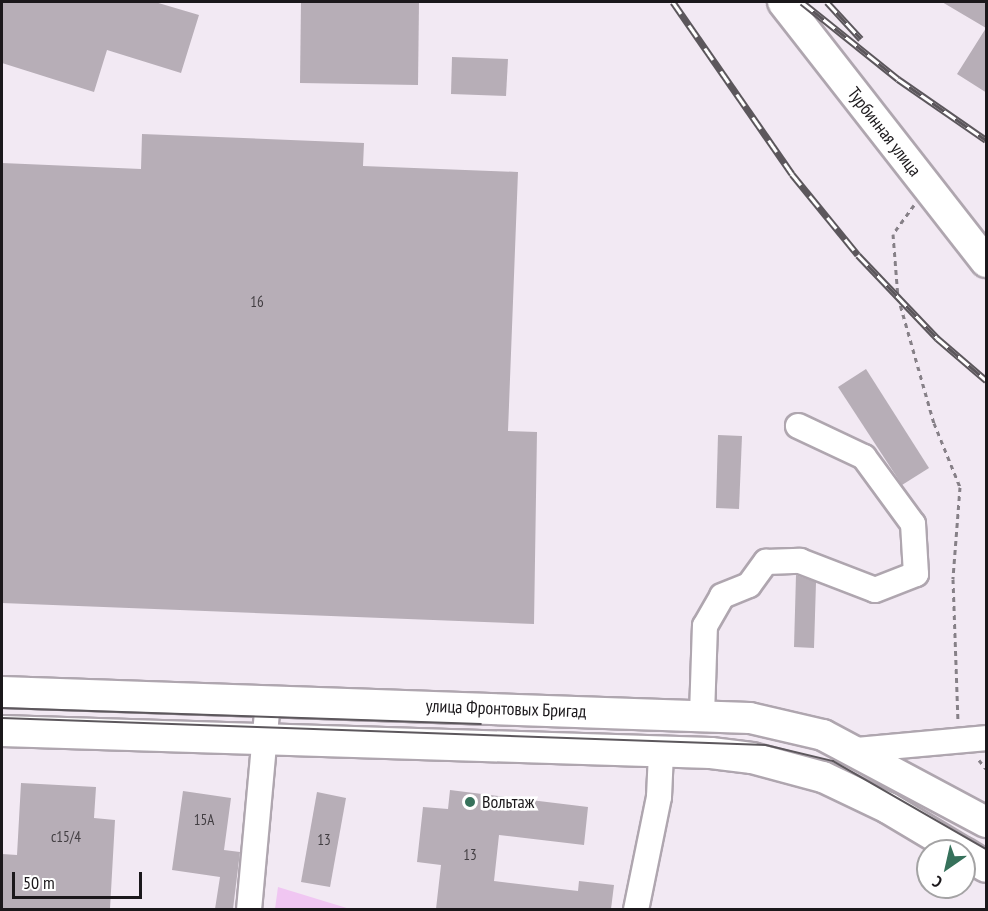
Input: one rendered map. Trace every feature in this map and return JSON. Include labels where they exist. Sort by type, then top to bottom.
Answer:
[{"type":"main road","name":"Турбинная улица","points":[[783,2],[987,262]]},
{"type":"main road","name":"улица Фронтовых Бригад","points":[[2,692],[702,715],[791,725],[855,750],[987,822]]},
{"type":"main road","points":[[2,731],[752,758],[823,777],[888,808],[940,839]]},
{"type":"lane","points":[[702,715],[705,626],[722,597],[749,585],[766,562],[800,561],[875,590],[916,574],[913,524],[864,457],[798,426]]},
{"type":"lane","points":[[249,909],[268,700]]},
{"type":"lane","points":[[855,750],[987,738]]},
{"type":"lane","points":[[636,909],[659,797],[661,753]]},
{"type":"path","points":[[927,186],[893,234],[898,297],[934,423],[960,487],[953,579],[956,711],[961,740]]},
{"type":"shaded area","points":[[278,887],[350,909],[275,909]]},
{"type":"building","points":[[2,2],[155,2],[199,15],[181,73],[107,50],[94,92],[2,63]]},
{"type":"building","points":[[301,2],[419,2],[418,85],[300,83]]},
{"type":"building","points":[[942,2],[987,2],[987,93],[957,74],[986,28]]},
{"type":"building","points":[[452,57],[508,59],[506,96],[451,94]]},
{"type":"building","points":[[142,134],[364,143],[363,166],[518,172],[508,431],[537,432],[534,624],[2,603],[2,163],[141,169]]},
{"type":"building","points":[[866,369],[929,468],[902,485],[838,387]]},
{"type":"building","points":[[718,435],[742,436],[739,509],[716,508]]},
{"type":"building","points":[[796,575],[816,582],[814,648],[794,647]]},
{"type":"building","points":[[21,783],[96,787],[94,818],[115,820],[110,909],[2,909],[2,854],[17,855]]},
{"type":"building","points":[[450,790],[588,807],[584,845],[499,835],[494,881],[578,891],[579,881],[614,885],[611,909],[436,909],[441,865],[417,862],[423,807],[448,809]]},
{"type":"building","points":[[183,791],[231,798],[224,850],[240,852],[233,909],[215,909],[220,877],[172,870]]},
{"type":"building","points":[[317,792],[346,798],[330,887],[301,882]]},
{"type":"tram line","points":[[2,708],[481,724]]},
{"type":"tram line","points":[[2,718],[766,745],[833,761],[986,849]]},
{"type":"railway","points":[[673,2],[792,174],[858,255],[937,338],[986,380]]},
{"type":"railway","points":[[802,2],[898,79],[986,140]]},
{"type":"railway","points":[[827,2],[861,39]]},
{"type":"place","name":"Вольтаж","points":[[470,802]]}]
